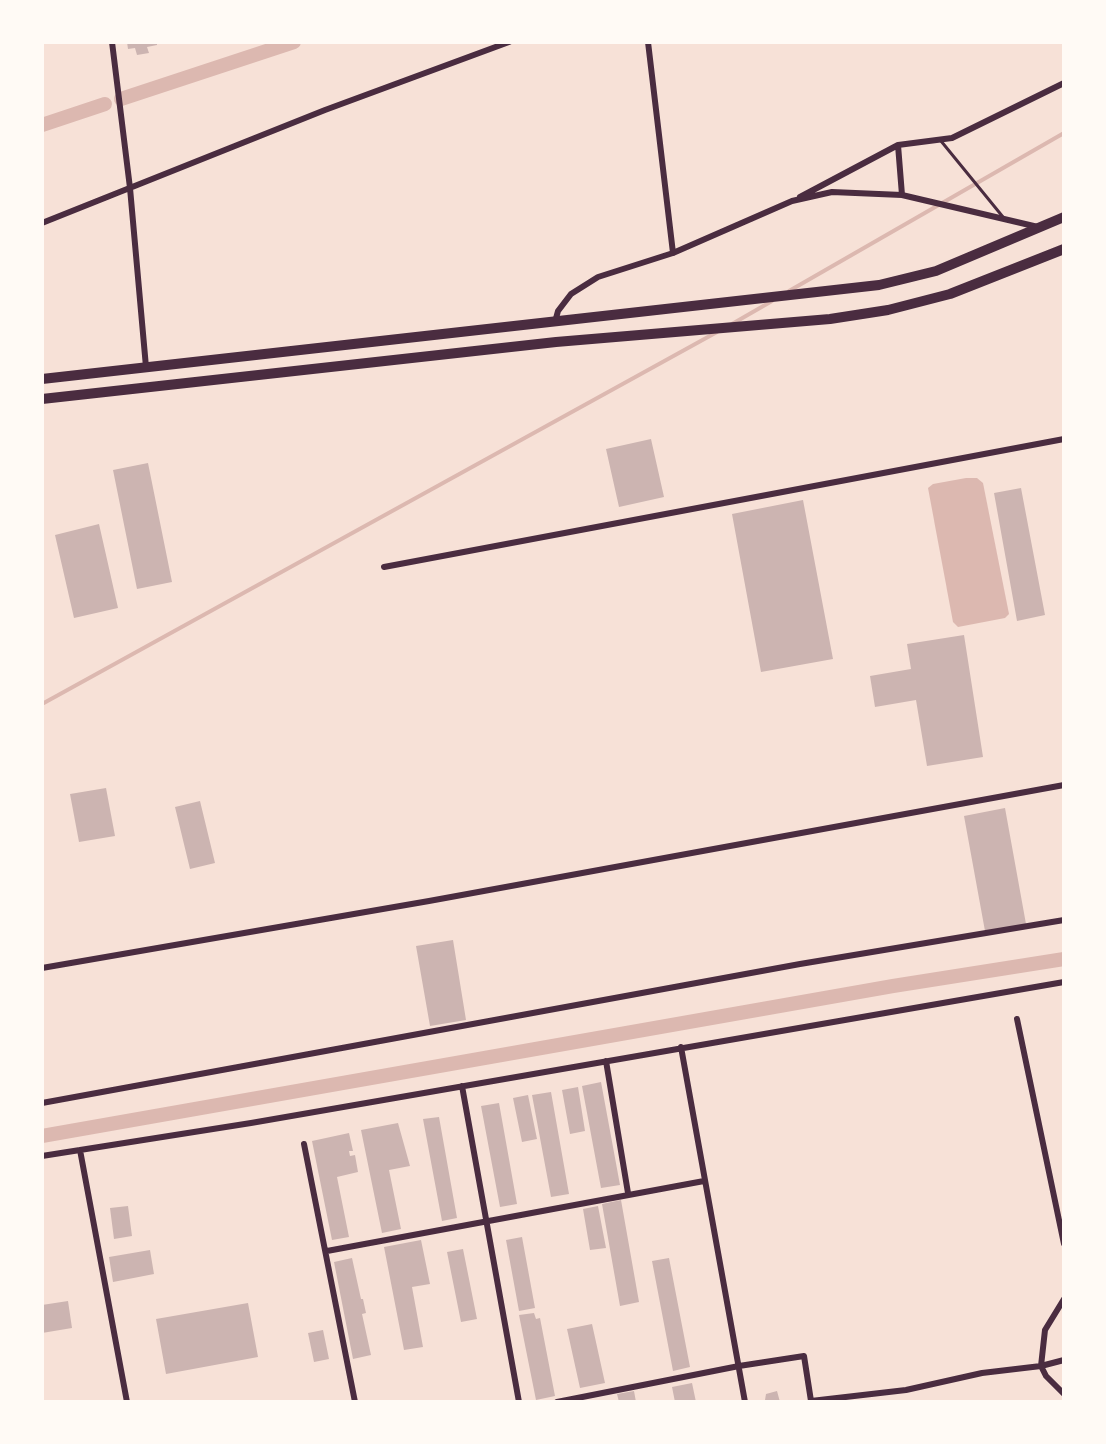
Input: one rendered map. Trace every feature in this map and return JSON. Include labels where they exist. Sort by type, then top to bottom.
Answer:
[{"type":"main road","points":[[42,379],[879,285],[936,271],[1064,217]]},
{"type":"main road","points":[[42,399],[556,342],[830,319],[888,310],[950,294],[1064,249]]},
{"type":"street","points":[[112,42],[130,188],[146,367]]},
{"type":"street","points":[[42,223],[509,42]]},
{"type":"street","points":[[648,42],[673,253]]},
{"type":"street","points":[[555,323],[558,311],[571,294],[598,277],[673,253],[792,201],[898,145],[952,138],[1064,83]]},
{"type":"street","points":[[898,145],[902,195]]},
{"type":"street","points":[[792,201],[832,192],[902,195],[1040,227]]},
{"type":"street","points":[[384,567],[1064,439]]},
{"type":"street","points":[[42,968],[440,899],[1064,785]]},
{"type":"street","points":[[42,1103],[800,964],[1064,920]]},
{"type":"street","points":[[42,1156],[1064,982]]},
{"type":"street","points":[[1017,1019],[1064,1244]]},
{"type":"street","points":[[681,1047],[745,1402]]},
{"type":"street","points":[[606,1060],[628,1193]]},
{"type":"street","points":[[462,1086],[519,1402]]},
{"type":"street","points":[[303,1144],[327,1251],[355,1402]]},
{"type":"street","points":[[80,1150],[127,1402]]},
{"type":"street","points":[[327,1251],[628,1193],[705,1181]]},
{"type":"street","points":[[1064,1299],[1045,1330],[1041,1366],[1046,1376],[1064,1394]]},
{"type":"street","points":[[557,1402],[739,1366],[804,1356],[811,1402],[906,1390],[982,1373],[1041,1366],[1064,1360]]},
{"type":"lane","points":[[940,139],[963,171],[1005,220]]},
{"type":"shaded area","points":[[977,478],[983,483],[1009,614],[1005,618],[958,627],[953,622],[928,488],[933,484]]},
{"type":"building","points":[[127,42],[157,42],[157,45],[147,47],[149,53],[137,55],[135,48],[128,49]]},
{"type":"building","points":[[651,439],[664,497],[619,507],[606,449]]},
{"type":"building","points":[[148,463],[172,582],[137,589],[113,470]]},
{"type":"building","points":[[1021,488],[1045,615],[1017,621],[994,493]]},
{"type":"building","points":[[803,500],[833,659],[761,672],[732,514]]},
{"type":"building","points":[[99,524],[118,608],[74,618],[55,535]]},
{"type":"building","points":[[964,635],[983,757],[927,766],[916,700],[875,707],[870,676],[911,669],[907,644]]},
{"type":"building","points":[[106,788],[115,836],[79,842],[70,794]]},
{"type":"building","points":[[200,801],[215,863],[190,869],[175,807]]},
{"type":"building","points":[[1005,808],[1026,924],[985,931],[964,816]]},
{"type":"building","points":[[453,940],[466,1020],[430,1026],[416,946]]},
{"type":"building","points":[[601,1082],[620,1185],[601,1188],[582,1086]]},
{"type":"building","points":[[578,1087],[585,1131],[570,1134],[562,1090]]},
{"type":"building","points":[[551,1092],[569,1194],[551,1197],[532,1095]]},
{"type":"building","points":[[528,1095],[537,1139],[522,1142],[513,1098]]},
{"type":"building","points":[[499,1103],[517,1204],[500,1207],[481,1106]]},
{"type":"building","points":[[439,1117],[457,1218],[442,1221],[423,1119]]},
{"type":"building","points":[[398,1123],[410,1166],[389,1170],[401,1229],[382,1233],[361,1130]]},
{"type":"building","points":[[349,1133],[353,1151],[349,1151],[350,1156],[355,1155],[358,1172],[337,1177],[349,1237],[332,1240],[312,1141]]},
{"type":"building","points":[[621,1200],[639,1302],[620,1306],[602,1204]]},
{"type":"building","points":[[128,1206],[132,1236],[114,1239],[110,1208]]},
{"type":"building","points":[[598,1206],[606,1248],[590,1250],[583,1209]]},
{"type":"building","points":[[522,1237],[535,1308],[519,1311],[506,1240]]},
{"type":"building","points":[[421,1240],[430,1284],[412,1287],[423,1347],[404,1350],[384,1247]]},
{"type":"building","points":[[463,1249],[477,1319],[461,1322],[447,1252]]},
{"type":"building","points":[[150,1250],[154,1274],[113,1282],[109,1257]]},
{"type":"building","points":[[352,1258],[366,1313],[362,1314],[371,1355],[353,1359],[334,1262]]},
{"type":"building","points":[[669,1258],[690,1367],[673,1371],[652,1261]]},
{"type":"building","points":[[68,1301],[72,1328],[42,1333],[42,1305]]},
{"type":"building","points":[[248,1303],[258,1357],[166,1374],[156,1319]]},
{"type":"building","points":[[534,1313],[536,1319],[540,1318],[555,1396],[536,1400],[519,1315]]},
{"type":"building","points":[[592,1324],[605,1383],[580,1388],[567,1329]]},
{"type":"building","points":[[323,1330],[329,1359],[314,1362],[308,1333]]},
{"type":"building","points":[[692,1383],[696,1402],[675,1402],[672,1387]]},
{"type":"building","points":[[634,1391],[636,1402],[619,1402],[617,1394]]},
{"type":"building","points":[[777,1391],[780,1402],[761,1402],[765,1400],[766,1394]]},
{"type":"waterway","points":[[121,99],[294,42]]},
{"type":"waterway","points":[[42,125],[105,104]]},
{"type":"waterway","points":[[789,291],[1064,133]]},
{"type":"waterway","points":[[732,324],[772,301]]},
{"type":"waterway","points":[[42,704],[717,332]]},
{"type":"waterway","points":[[42,1136],[893,986],[1064,959]]}]
